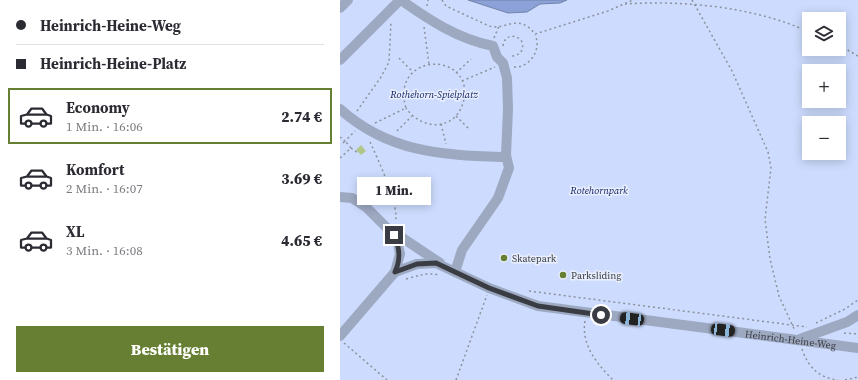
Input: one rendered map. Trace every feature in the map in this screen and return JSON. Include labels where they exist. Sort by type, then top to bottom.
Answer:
[{"type":"street","points":[[340,8],[348,0]]},
{"type":"street","points":[[340,60],[401,0],[422,16],[449,31],[481,44],[493,46],[495,54],[506,60],[508,93],[506,155],[510,168],[498,198],[462,250],[455,272]]},
{"type":"street","points":[[340,109],[363,127],[406,146],[449,155],[502,157],[506,155]]},
{"type":"street","points":[[340,198],[352,198],[357,200],[391,231],[399,249],[398,264],[395,272],[341,339]]},
{"type":"street","name":"Heinrich-Heine-Weg","points":[[391,231],[415,245],[444,271],[455,272],[489,288],[538,306],[586,314],[858,348]]},
{"type":"street","name":"Heinrich-Heine-Weg","points":[[395,272],[412,265],[425,262],[436,263],[444,271]]},
{"type":"street","points":[[798,340],[847,322],[858,315]]},
{"type":"path","points":[[442,0],[446,6],[489,26],[498,26],[509,23],[519,24],[531,29],[535,34],[537,45],[534,55],[528,62],[517,67],[508,66],[506,60]]},
{"type":"path","points":[[535,34],[591,17],[633,0]]},
{"type":"path","points":[[692,0],[732,71],[768,152],[771,168],[766,219],[770,259],[779,296],[792,324],[806,361],[816,372],[829,379],[838,380]]},
{"type":"path","points":[[622,5],[647,2],[734,9],[786,21],[802,29]]},
{"type":"path","points":[[351,119],[381,77],[389,62],[392,9]]},
{"type":"path","points":[[422,16],[429,64]]},
{"type":"path","points":[[496,34],[498,26]]},
{"type":"path","points":[[462,81],[516,56],[521,53],[523,46],[521,40],[515,36],[505,40],[503,46]]},
{"type":"path","points":[[846,50],[858,56]]},
{"type":"path","points":[[399,58],[413,72]]},
{"type":"path","points":[[456,73],[470,59]]},
{"type":"path","points":[[439,63],[448,67],[456,73],[462,81],[464,99],[456,116],[441,124],[432,125],[421,122],[412,116],[406,108],[403,98],[407,80],[413,72],[429,64],[439,63]]},
{"type":"path","points":[[342,144],[363,127],[406,108]]},
{"type":"path","points":[[397,131],[412,116]]},
{"type":"path","points":[[456,116],[470,130]]},
{"type":"path","points":[[441,124],[449,155]]},
{"type":"path","points":[[340,137],[358,153]]},
{"type":"path","points":[[370,142],[382,166],[397,210],[397,221]]},
{"type":"path","points":[[340,158],[351,148]]},
{"type":"path","points":[[406,279],[444,271]]},
{"type":"path","name":"Heinrich-Heine-Weg","points":[[529,291],[792,324],[858,334]]},
{"type":"path","points":[[456,380],[487,295]]},
{"type":"path","points":[[814,324],[845,309],[858,300]]},
{"type":"path","points":[[586,314],[584,328],[587,346],[597,365],[613,380]]},
{"type":"path","points":[[341,339],[387,380]]},
{"type":"path","points":[[845,380],[858,377]]},
{"type":"green space","name":"Rotehornpark","points":[[340,0],[858,0],[858,380],[340,380]]},
{"type":"water","points":[[468,0],[567,0],[560,3],[540,4],[527,12],[508,13]]},
{"type":"building","points":[[361,145],[366,151],[361,155],[356,150]]},
{"type":"place","name":"Skatepark","points":[[504,258]]},
{"type":"place","name":"Parksliding","points":[[563,275]]},
{"type":"route","points":[[394,235],[400,254],[395,272],[412,265],[425,262],[436,263],[489,288],[538,306],[601,315]]},
{"type":"park label","name":"Rothehorn-Spielplatz","points":[[434,94]]}]
